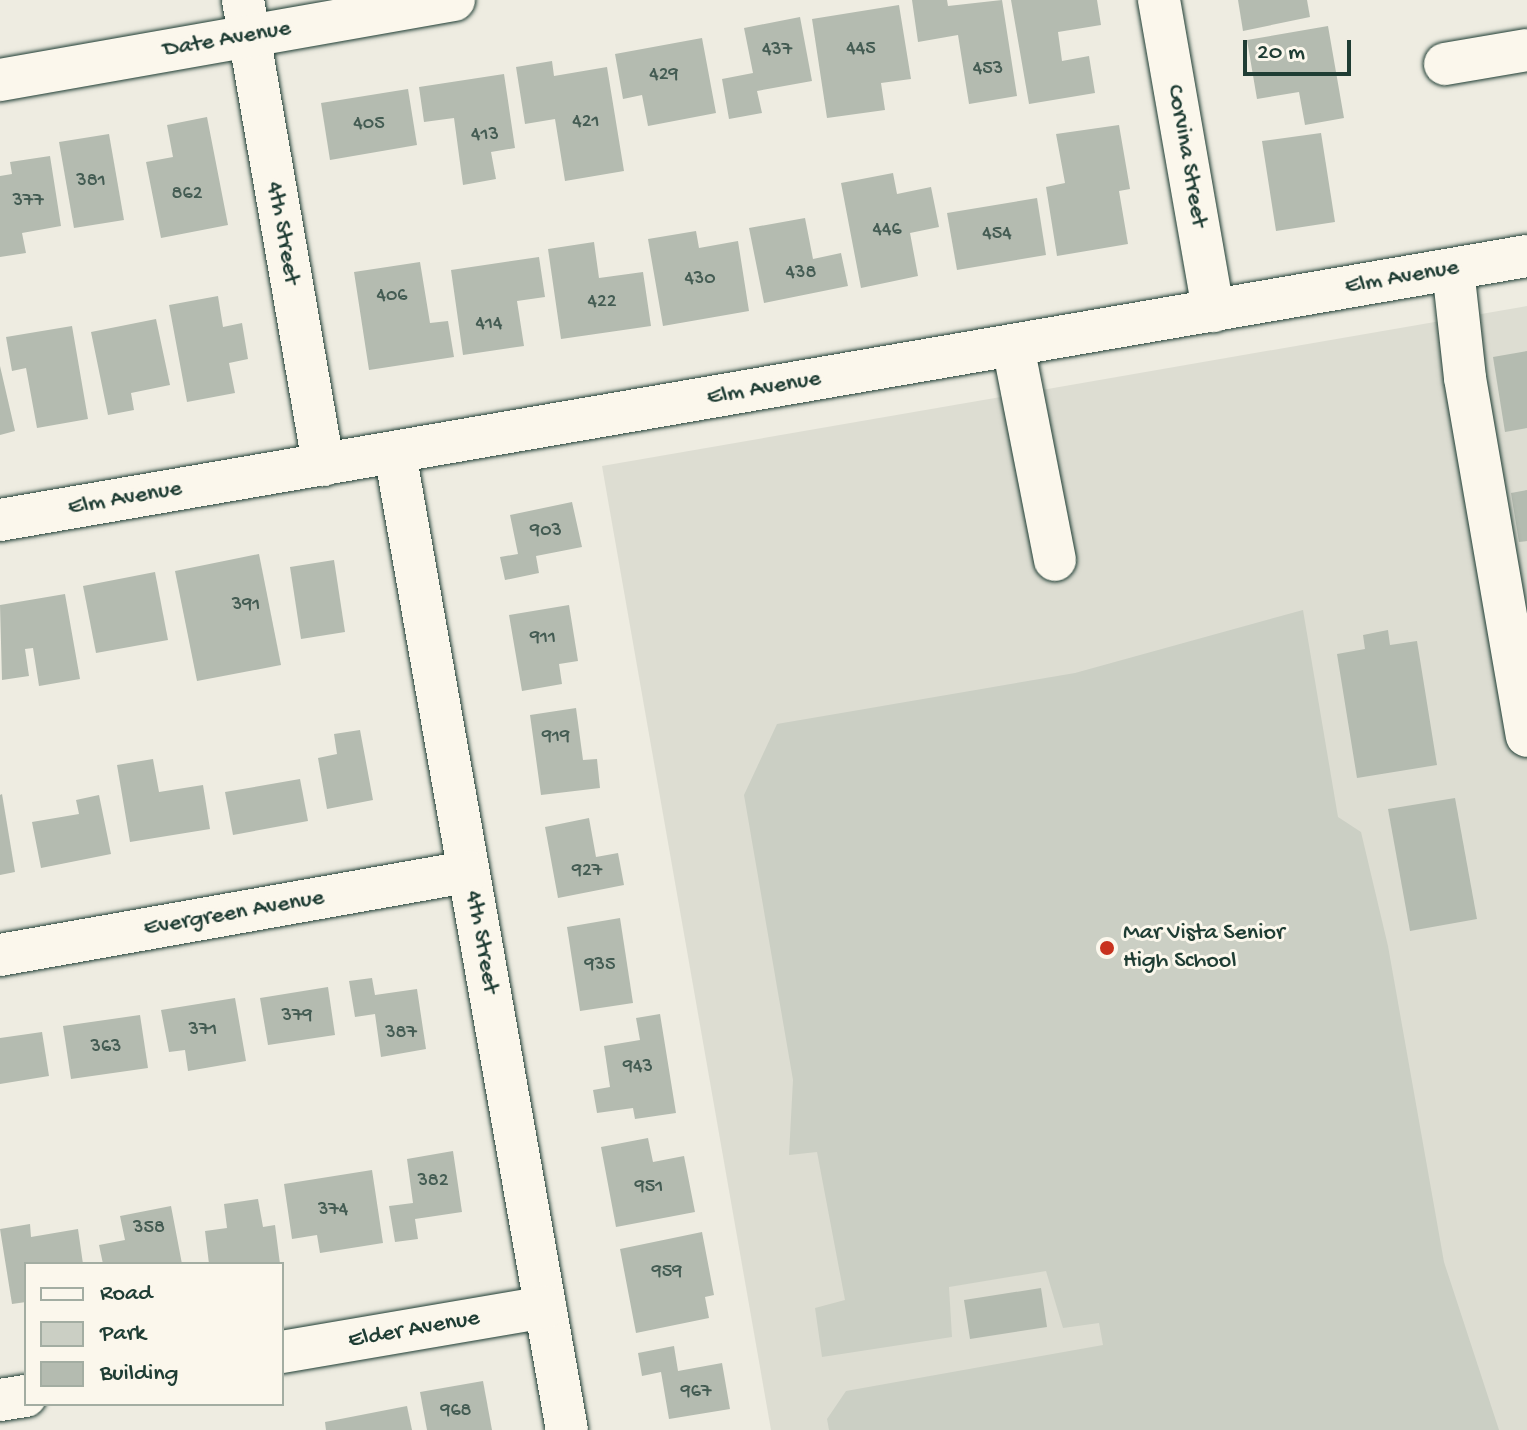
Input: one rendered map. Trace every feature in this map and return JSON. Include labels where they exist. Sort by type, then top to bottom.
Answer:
[{"type":"street","name":"Date Avenue","points":[[0,80],[246,18],[454,0]]},
{"type":"street","name":"Corvina Street","points":[[1159,0],[1213,311]]},
{"type":"street","name":"4th Street","points":[[246,18],[323,465]]},
{"type":"street","points":[[1445,64],[1527,50]]},
{"type":"street","name":"Elm Avenue","points":[[0,520],[1527,256]]},
{"type":"street","points":[[1453,269],[1465,378],[1527,736]]},
{"type":"street","points":[[1013,346],[1055,560]]},
{"type":"street","name":"4th Street","points":[[395,453],[567,1430]]},
{"type":"street","name":"Evergreen Avenue","points":[[0,955],[468,872]]},
{"type":"street","name":"Elder Avenue","points":[[284,1352],[545,1307]]},
{"type":"street","points":[[0,1400],[24,1396]]},
{"type":"shaded area","name":"Mar Vista Senior High School","points":[[1527,306],[1527,1430],[771,1430],[602,466]]},
{"type":"green space","points":[[1303,610],[1338,817],[1361,832],[1388,946],[1444,1262],[1499,1430],[829,1430],[827,1419],[846,1391],[1103,1345],[1099,1323],[1063,1328],[1046,1271],[949,1287],[952,1337],[822,1357],[815,1308],[845,1300],[817,1152],[789,1155],[793,1080],[744,795],[777,724],[1075,673]]},
{"type":"building","points":[[912,0],[947,0],[948,6],[1002,0],[1017,96],[969,104],[958,35],[918,42]]},
{"type":"building","points":[[1011,0],[1097,0],[1101,25],[1058,32],[1062,61],[1089,56],[1095,93],[1029,104]]},
{"type":"building","points":[[1238,0],[1307,0],[1310,17],[1243,31]]},
{"type":"building","points":[[899,5],[911,79],[881,83],[885,110],[827,118],[812,19]]},
{"type":"building","points":[[800,17],[812,81],[757,91],[762,113],[729,119],[722,79],[753,73],[744,28]]},
{"type":"building","points":[[1328,26],[1344,118],[1305,125],[1299,92],[1257,99],[1247,40]]},
{"type":"building","points":[[702,38],[716,113],[648,126],[642,95],[623,99],[615,54]]},
{"type":"building","points":[[552,61],[554,76],[607,67],[624,171],[565,181],[555,119],[525,124],[516,67]]},
{"type":"building","points":[[504,74],[515,148],[491,152],[496,179],[463,185],[454,118],[424,122],[419,87]]},
{"type":"building","points":[[408,89],[417,145],[330,160],[321,103]]},
{"type":"building","points":[[207,117],[228,225],[161,238],[146,162],[173,157],[167,125]]},
{"type":"building","points":[[1119,125],[1130,189],[1119,191],[1128,244],[1057,256],[1046,187],[1065,183],[1056,134]]},
{"type":"building","points":[[1321,133],[1335,222],[1276,231],[1262,141]]},
{"type":"building","points":[[109,134],[124,220],[74,228],[59,142]]},
{"type":"building","points":[[50,156],[61,226],[22,233],[26,253],[0,257],[0,176],[12,174],[10,162]]},
{"type":"building","points":[[893,173],[897,194],[931,187],[939,227],[910,233],[918,276],[861,288],[841,183]]},
{"type":"building","points":[[1037,198],[1046,255],[957,270],[947,213]]},
{"type":"building","points":[[805,218],[813,259],[841,253],[848,286],[764,303],[749,228]]},
{"type":"building","points":[[696,231],[699,248],[738,241],[749,311],[663,326],[648,239]]},
{"type":"building","points":[[594,242],[599,278],[643,272],[651,326],[561,339],[548,249]]},
{"type":"building","points":[[539,257],[545,297],[517,301],[524,346],[463,355],[451,270]]},
{"type":"building","points":[[420,262],[430,323],[448,321],[454,357],[369,370],[354,272]]},
{"type":"building","points":[[218,296],[223,327],[242,323],[248,359],[229,363],[235,393],[187,402],[169,305]]},
{"type":"building","points":[[156,319],[170,385],[131,393],[134,410],[108,415],[91,332]]},
{"type":"building","points":[[72,326],[88,419],[37,428],[26,368],[12,371],[6,337]]},
{"type":"building","points":[[1527,351],[1527,428],[1505,432],[1493,357]]},
{"type":"building","points":[[0,366],[15,431],[0,435]]},
{"type":"building","points":[[1527,490],[1527,541],[1519,542],[1511,493]]},
{"type":"building","points":[[572,502],[582,547],[536,556],[539,573],[505,580],[500,557],[518,554],[510,515]]},
{"type":"building","points":[[259,554],[281,665],[197,681],[175,571]]},
{"type":"building","points":[[334,560],[345,632],[301,639],[290,567]]},
{"type":"building","points":[[155,572],[168,640],[96,653],[83,586]]},
{"type":"building","points":[[65,594],[80,679],[39,686],[33,648],[25,649],[29,676],[2,680],[0,605]]},
{"type":"building","points":[[569,605],[578,661],[559,664],[562,684],[522,691],[509,615]]},
{"type":"building","points":[[1388,630],[1390,645],[1417,641],[1437,765],[1357,778],[1337,654],[1365,649],[1363,635]]},
{"type":"building","points":[[576,708],[583,760],[597,759],[600,788],[541,795],[530,715]]},
{"type":"building","points":[[360,730],[373,800],[327,809],[318,758],[337,754],[334,734]]},
{"type":"building","points":[[153,759],[159,792],[203,785],[210,829],[130,842],[117,765]]},
{"type":"building","points":[[300,779],[308,821],[233,835],[225,792]]},
{"type":"building","points":[[0,795],[15,872],[0,875]]},
{"type":"building","points":[[99,795],[111,854],[41,868],[32,822],[79,814],[76,800]]},
{"type":"building","points":[[1455,798],[1477,919],[1410,931],[1388,809]]},
{"type":"building","points":[[589,818],[596,857],[618,853],[624,885],[558,898],[545,827]]},
{"type":"building","points":[[620,918],[633,1003],[580,1011],[567,927]]},
{"type":"building","points":[[372,978],[375,995],[417,989],[426,1049],[381,1057],[375,1014],[355,1017],[349,981]]},
{"type":"building","points":[[328,987],[335,1035],[268,1045],[260,998]]},
{"type":"building","points":[[235,998],[246,1061],[188,1071],[185,1050],[169,1052],[161,1010]]},
{"type":"building","points":[[660,1014],[676,1113],[635,1119],[633,1108],[597,1113],[593,1090],[610,1087],[604,1046],[640,1040],[636,1018]]},
{"type":"building","points":[[140,1015],[148,1068],[71,1079],[63,1026]]},
{"type":"building","points":[[42,1032],[49,1076],[0,1084],[0,1038]]},
{"type":"building","points":[[648,1138],[653,1162],[684,1156],[695,1212],[616,1227],[601,1147]]},
{"type":"building","points":[[453,1151],[462,1212],[415,1219],[418,1239],[395,1242],[389,1206],[413,1203],[407,1159]]},
{"type":"building","points":[[372,1170],[383,1243],[320,1253],[317,1235],[292,1239],[284,1184]]},
{"type":"building","points":[[258,1199],[263,1227],[275,1225],[280,1262],[209,1262],[205,1231],[227,1228],[224,1204]]},
{"type":"building","points":[[171,1206],[182,1262],[103,1262],[99,1245],[125,1240],[120,1216]]},
{"type":"building","points":[[30,1224],[31,1237],[78,1229],[83,1262],[24,1262],[24,1302],[12,1304],[0,1229]]},
{"type":"building","points":[[702,1232],[714,1295],[705,1297],[709,1318],[636,1333],[620,1249]]},
{"type":"building","points":[[1041,1288],[1047,1327],[970,1339],[964,1300]]},
{"type":"building","points":[[674,1346],[678,1371],[722,1363],[730,1409],[669,1419],[661,1372],[642,1376],[638,1353]]},
{"type":"building","points":[[483,1381],[492,1430],[427,1430],[420,1392]]},
{"type":"building","points":[[407,1406],[412,1430],[326,1430],[325,1422]]},
{"type":"place","name":"Mar Vista Senior High School","points":[[1107,948]]}]
